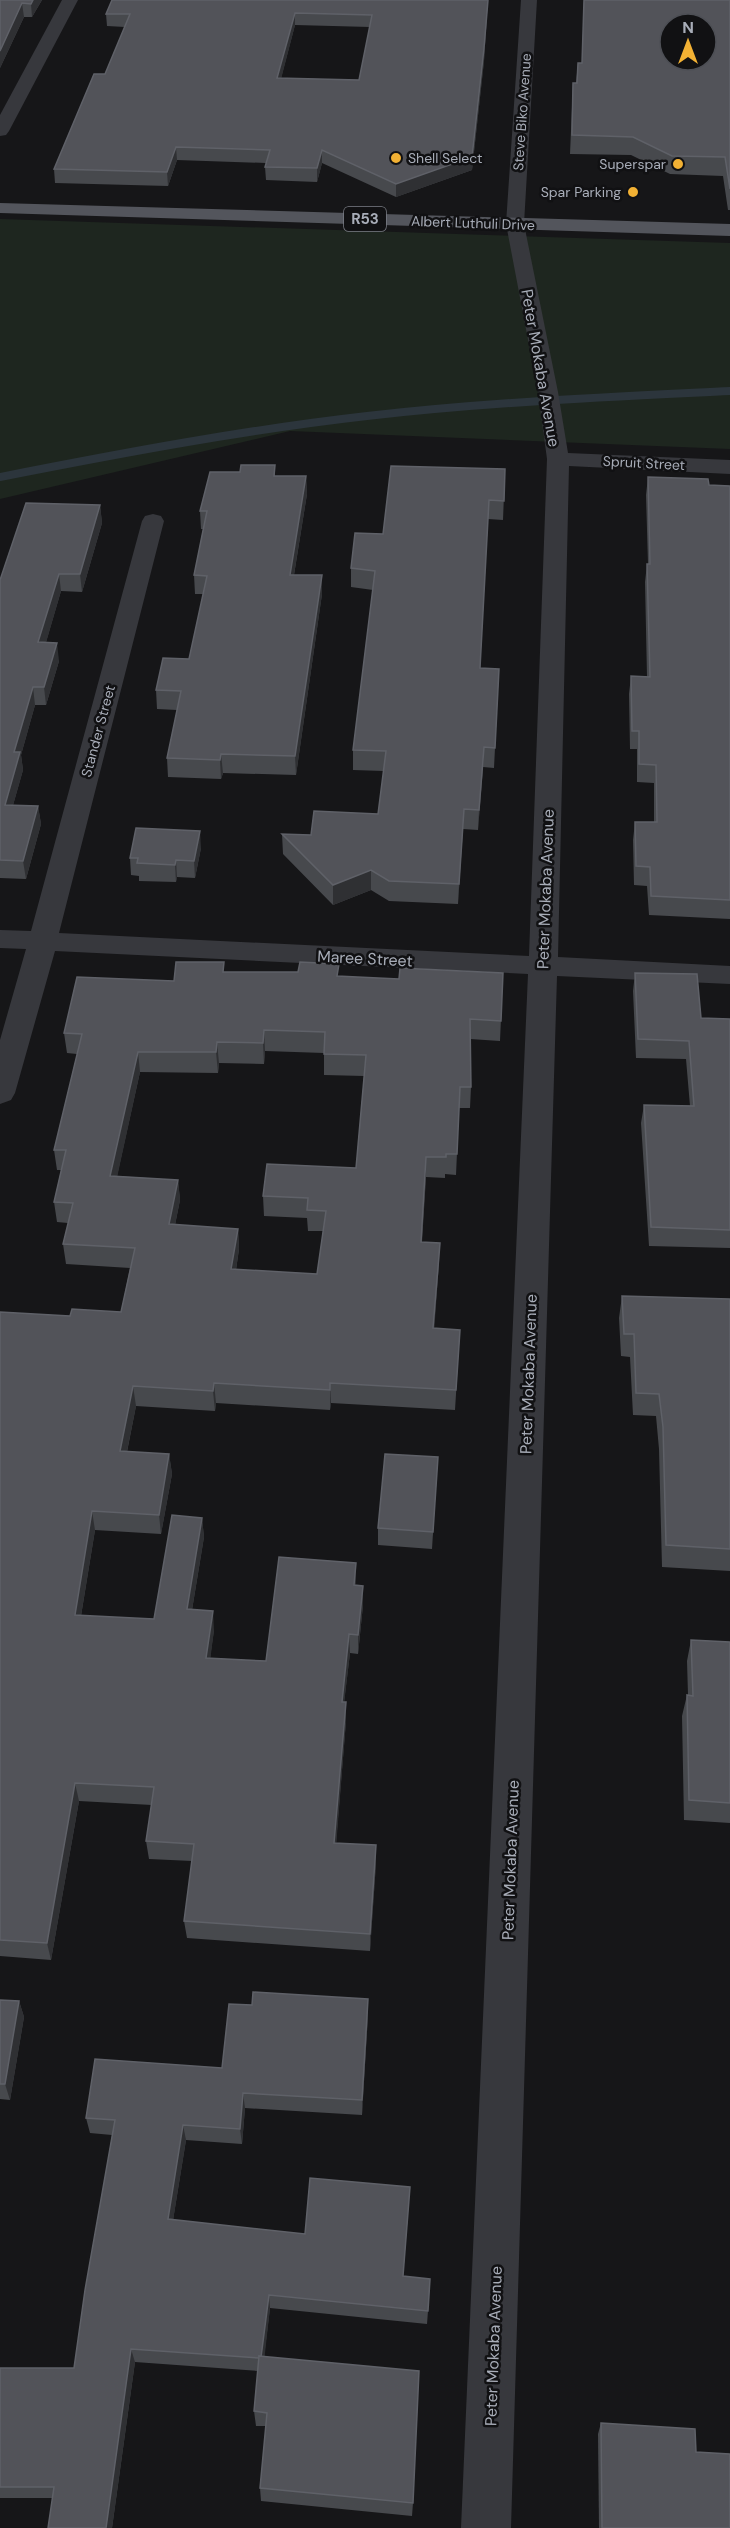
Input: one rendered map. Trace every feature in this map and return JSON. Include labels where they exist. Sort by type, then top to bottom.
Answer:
[{"type":"main road","name":"Albert Luthuli Drive","points":[[0,208],[730,230]]},
{"type":"street","points":[[0,131],[70,0]]},
{"type":"street","name":"Steve Biko Avenue","points":[[515,224],[529,0]]},
{"type":"street","name":"Peter Mokaba Avenue","points":[[486,2528],[543,967],[558,459],[515,224]]},
{"type":"street","name":"Spruit Street","points":[[558,459],[730,467]]},
{"type":"street","name":"Stander Street","points":[[0,1093],[44,941],[153,521]]},
{"type":"street","name":"Maree Street","points":[[0,939],[730,975]]},
{"type":"shaded area","points":[[0,219],[730,243],[730,449],[290,431],[0,499]]},
{"type":"building","points":[[0,0],[33,0],[31,4],[22,3],[0,51]]},
{"type":"building","points":[[112,0],[488,0],[472,157],[396,184],[322,150],[317,168],[265,167],[270,150],[176,147],[167,172],[54,169],[94,74],[105,74],[130,14],[106,14]],"holes":[[[295,13],[372,15],[359,80],[277,78]]]},
{"type":"building","points":[[584,0],[730,0],[730,189],[725,157],[672,156],[633,137],[572,135],[573,83],[577,83],[578,63],[582,63]]},
{"type":"building","points":[[241,465],[275,465],[274,476],[306,476],[290,575],[322,575],[295,756],[221,754],[220,760],[167,758],[181,691],[156,690],[163,658],[189,659],[207,576],[194,575],[207,511],[200,511],[210,472],[240,472]]},
{"type":"building","points":[[391,466],[505,469],[504,501],[489,500],[480,668],[499,669],[495,748],[484,747],[479,810],[464,809],[459,884],[389,881],[371,870],[333,885],[282,834],[311,835],[314,811],[378,814],[386,751],[353,750],[375,571],[351,568],[355,533],[383,534]]},
{"type":"building","points":[[648,477],[708,479],[709,485],[730,486],[730,900],[651,896],[650,867],[636,866],[635,822],[657,822],[656,765],[639,764],[639,731],[632,731],[631,676],[650,677],[647,564],[650,564]]},
{"type":"building","points":[[26,503],[100,505],[80,574],[59,574],[38,642],[57,643],[44,687],[33,687],[14,752],[20,752],[5,805],[38,806],[23,861],[0,860],[0,580]]},
{"type":"building","points":[[136,828],[200,831],[194,861],[176,860],[175,865],[137,863],[138,858],[130,858]]},
{"type":"building","points":[[176,962],[224,962],[223,972],[298,972],[300,962],[339,964],[337,976],[399,979],[400,968],[503,973],[501,1021],[470,1019],[471,1087],[460,1087],[457,1154],[446,1154],[446,1157],[426,1157],[421,1242],[440,1243],[433,1328],[460,1330],[456,1390],[330,1383],[330,1390],[214,1383],[213,1391],[133,1386],[120,1451],[169,1454],[159,1515],[92,1511],[75,1615],[154,1619],[172,1515],[202,1518],[187,1609],[213,1611],[206,1658],[266,1661],[279,1557],[356,1563],[354,1585],[363,1586],[358,1635],[349,1634],[342,1702],[346,1702],[334,1843],[376,1845],[370,1934],[184,1921],[194,1844],[146,1841],[154,1787],[75,1783],[47,1943],[0,1940],[0,1312],[70,1316],[72,1309],[121,1312],[135,1248],[63,1244],[73,1203],[54,1202],[66,1150],[54,1150],[82,1034],[64,1033],[77,977],[174,981]],"holes":[[[264,1030],[325,1032],[324,1054],[366,1055],[356,1168],[267,1164],[263,1196],[308,1198],[307,1210],[326,1211],[317,1274],[231,1269],[238,1229],[169,1224],[178,1180],[110,1176],[138,1052],[216,1052],[217,1042],[263,1043]]]},
{"type":"building","points":[[635,973],[697,974],[701,1018],[730,1019],[730,1230],[651,1227],[644,1105],[694,1106],[689,1041],[638,1039]]},
{"type":"building","points":[[622,1296],[730,1299],[730,1549],[666,1545],[663,1427],[659,1394],[636,1393],[634,1334],[624,1334]]},
{"type":"building","points":[[385,1454],[438,1457],[433,1532],[378,1528]]},
{"type":"building","points":[[691,1640],[730,1642],[730,1803],[689,1800],[687,1695],[693,1696]]},
{"type":"building","points":[[253,1992],[368,1999],[362,2100],[243,2093],[240,2129],[183,2125],[168,2219],[305,2234],[310,2178],[410,2187],[403,2276],[430,2279],[428,2311],[269,2295],[261,2357],[259,2358],[131,2349],[106,2528],[48,2528],[54,2487],[0,2487],[0,2368],[74,2368],[85,2290],[115,2120],[86,2118],[95,2059],[222,2068],[229,2004],[252,2005]]},
{"type":"building","points":[[0,2000],[19,2001],[5,2084],[0,2084]]},
{"type":"building","points":[[259,2356],[419,2371],[413,2503],[260,2488],[267,2413],[254,2411]]},
{"type":"building","points":[[601,2423],[695,2429],[696,2452],[730,2454],[730,2528],[602,2528]]},
{"type":"waterway","points":[[0,477],[229,435],[367,416],[503,404],[730,391]]},
{"type":"place","name":"Shell Select","points":[[396,158]]},
{"type":"place","name":"Superspar","points":[[678,164]]},
{"type":"place","name":"Spar Parking","points":[[633,192]]}]
